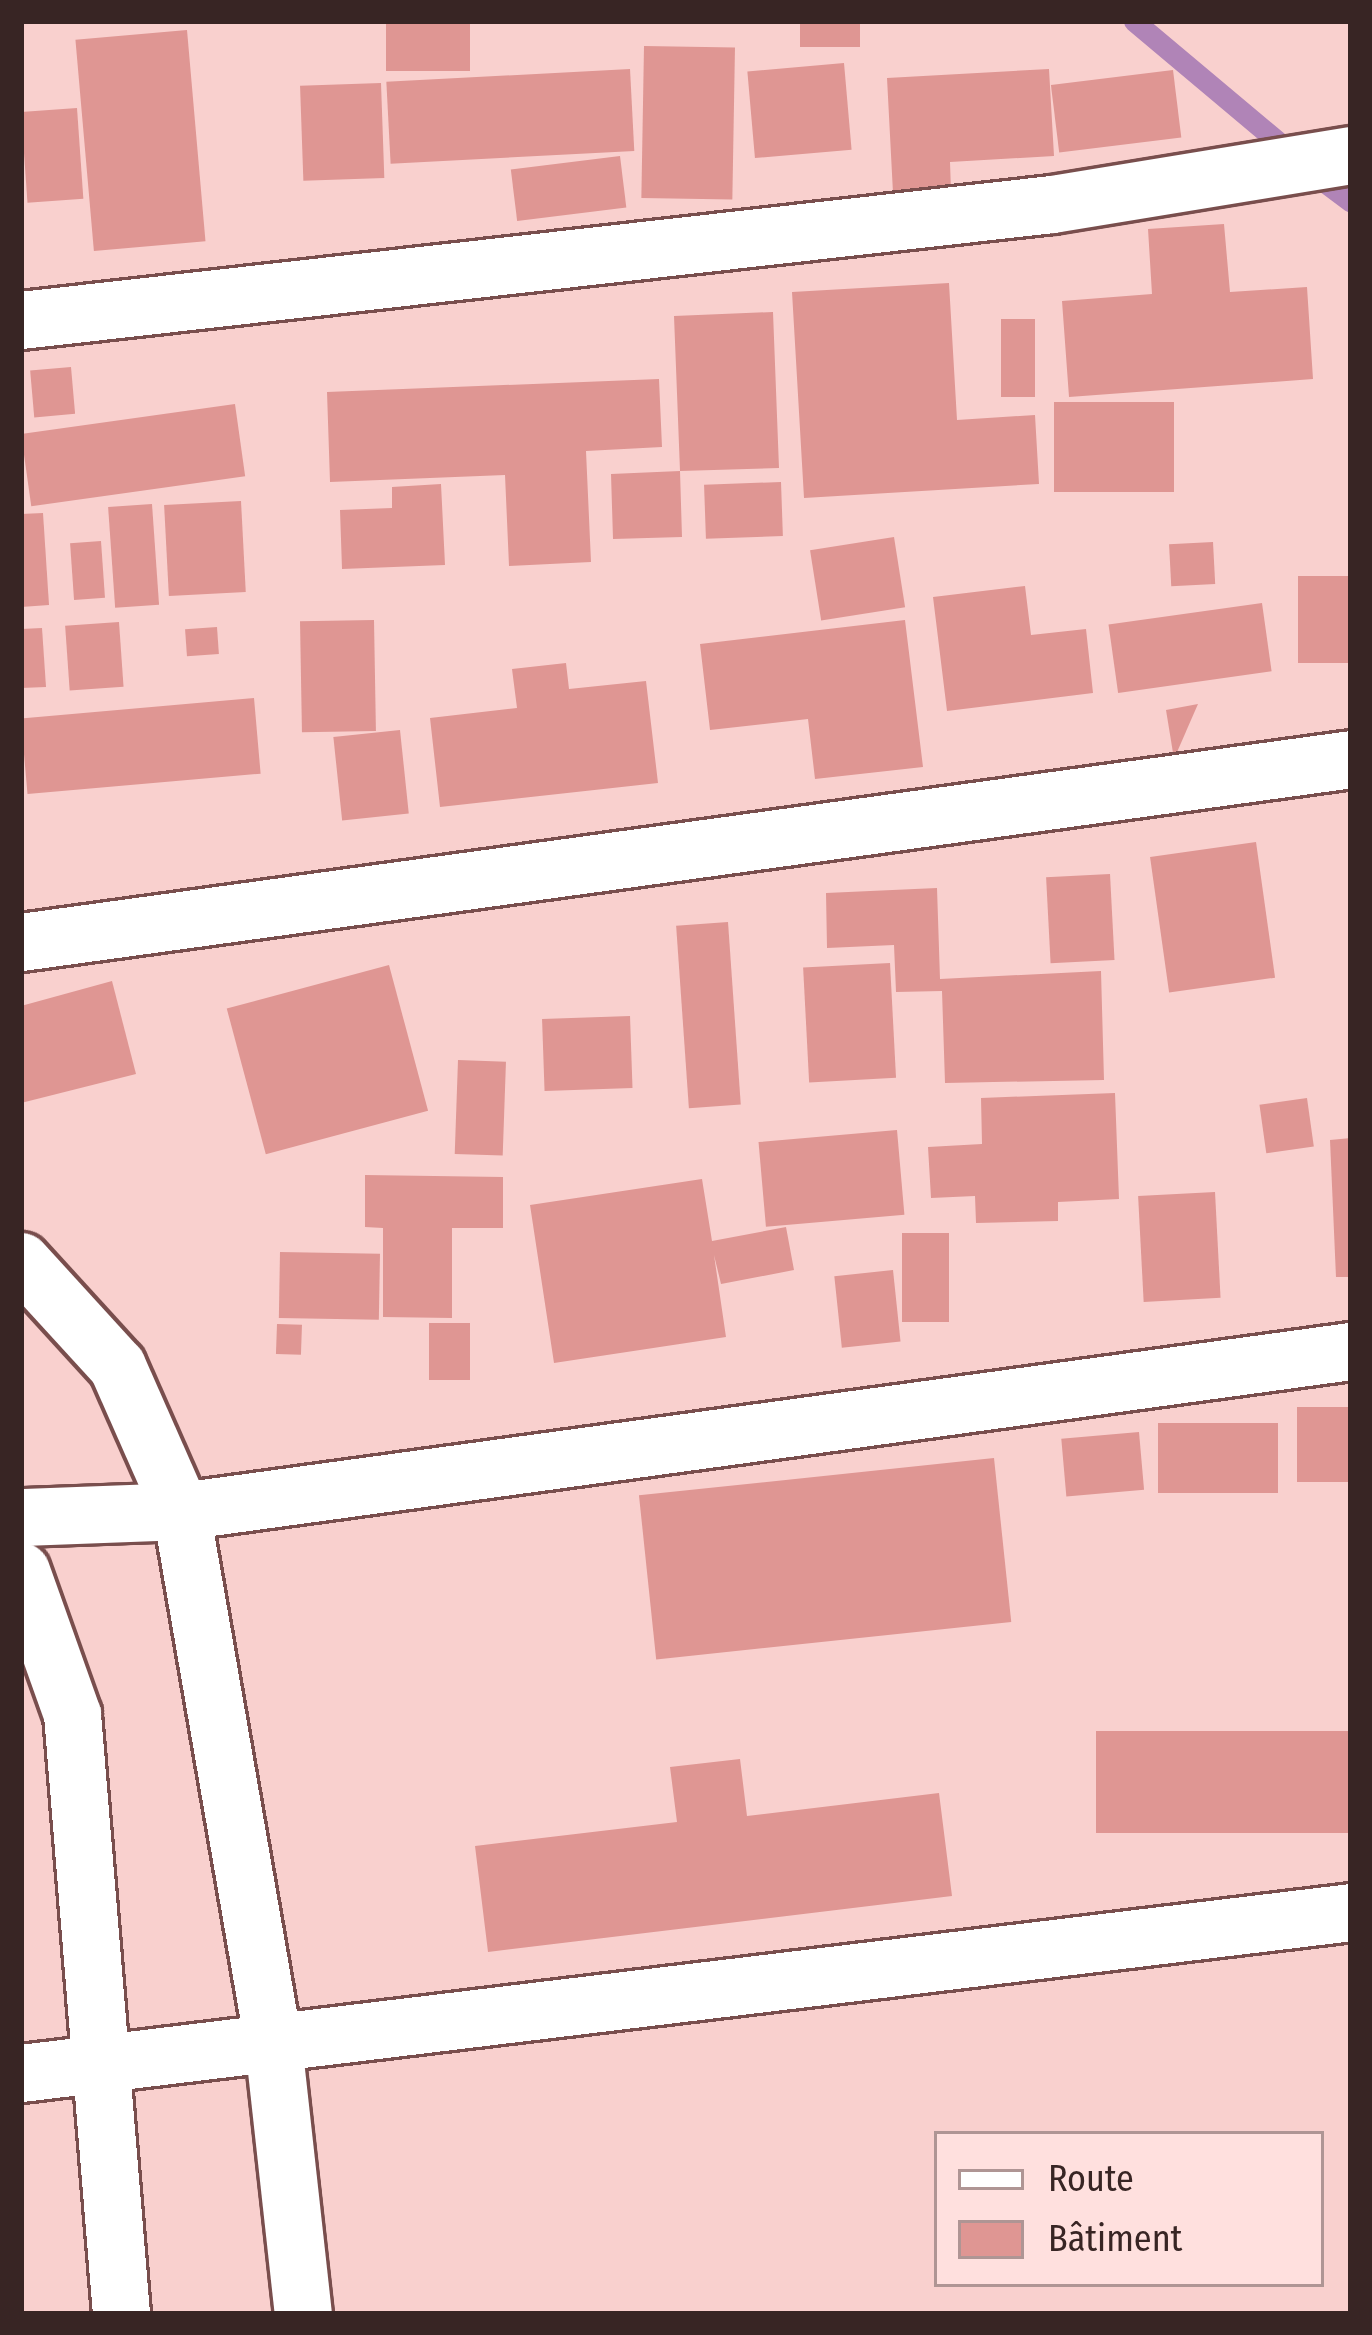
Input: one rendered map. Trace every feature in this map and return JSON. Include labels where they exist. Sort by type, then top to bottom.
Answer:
[{"type":"street","points":[[21,320],[1052,204],[1351,155]]},
{"type":"street","points":[[21,942],[1351,759]]},
{"type":"street","points":[[21,1261],[117,1366],[181,1511],[274,2043],[303,2314]]},
{"type":"street","points":[[21,1517],[181,1511],[1351,1351]]},
{"type":"street","points":[[21,1571],[72,1714],[121,2314]]},
{"type":"street","points":[[21,2073],[1351,1912]]},
{"type":"building","points":[[386,21],[470,21],[470,71],[386,71]]},
{"type":"building","points":[[800,21],[860,21],[860,47],[800,47]]},
{"type":"building","points":[[187,30],[205,241],[94,251],[75,40]]},
{"type":"building","points":[[644,46],[735,48],[732,200],[641,198]]},
{"type":"building","points":[[844,63],[852,150],[755,158],[747,71]]},
{"type":"building","points":[[630,69],[634,151],[391,164],[386,82]]},
{"type":"building","points":[[1049,69],[1054,156],[950,162],[951,191],[893,193],[887,78]]},
{"type":"building","points":[[1173,70],[1181,137],[1059,152],[1051,85]]},
{"type":"building","points":[[381,83],[384,178],[303,181],[300,86]]},
{"type":"building","points":[[77,108],[83,199],[27,203],[21,112]]},
{"type":"building","points":[[620,156],[626,208],[517,221],[511,169]]},
{"type":"building","points":[[1224,224],[1230,292],[1307,287],[1313,379],[1069,397],[1062,301],[1152,294],[1148,229]]},
{"type":"building","points":[[949,283],[957,420],[1035,415],[1039,484],[804,498],[792,292]]},
{"type":"building","points":[[773,312],[779,468],[680,471],[674,316]]},
{"type":"building","points":[[1001,319],[1035,319],[1035,397],[1001,397]]},
{"type":"building","points":[[71,367],[75,414],[34,417],[30,371]]},
{"type":"building","points":[[659,379],[662,447],[586,451],[591,562],[509,566],[505,475],[330,482],[327,392]]},
{"type":"building","points":[[1054,402],[1174,402],[1174,492],[1054,492]]},
{"type":"building","points":[[235,404],[245,476],[31,506],[21,434]]},
{"type":"building","points":[[680,471],[682,537],[613,539],[611,474]]},
{"type":"building","points":[[781,482],[783,536],[706,539],[704,485]]},
{"type":"building","points":[[441,484],[445,565],[342,569],[340,510],[392,508],[392,487]]},
{"type":"building","points":[[241,501],[246,592],[169,596],[164,505]]},
{"type":"building","points":[[152,504],[159,605],[115,608],[108,507]]},
{"type":"building","points":[[43,513],[49,605],[21,607],[21,514]]},
{"type":"building","points":[[894,537],[905,607],[821,620],[810,550]]},
{"type":"building","points":[[101,541],[105,598],[74,600],[70,543]]},
{"type":"building","points":[[1213,542],[1215,584],[1171,586],[1169,544]]},
{"type":"building","points":[[1298,576],[1351,576],[1351,663],[1298,663]]},
{"type":"building","points":[[1025,586],[1031,635],[1086,629],[1093,693],[947,711],[933,597]]},
{"type":"building","points":[[1262,603],[1272,671],[1118,693],[1109,625]]},
{"type":"building","points":[[374,620],[376,731],[302,732],[300,621]]},
{"type":"building","points":[[905,620],[923,767],[815,779],[808,719],[710,730],[700,644]]},
{"type":"building","points":[[119,622],[124,687],[70,691],[65,626]]},
{"type":"building","points":[[217,627],[219,654],[187,656],[185,629]]},
{"type":"building","points":[[42,628],[46,687],[21,688],[21,629]]},
{"type":"building","points":[[566,663],[569,689],[646,681],[658,783],[440,807],[430,718],[517,708],[512,669]]},
{"type":"building","points":[[254,698],[261,774],[28,794],[21,718]]},
{"type":"building","points":[[1198,704],[1174,759],[1166,710]]},
{"type":"building","points":[[400,730],[409,814],[342,821],[333,737]]},
{"type":"building","points":[[1256,842],[1275,978],[1169,993],[1150,857]]},
{"type":"building","points":[[1110,874],[1115,960],[1051,963],[1046,877]]},
{"type":"building","points":[[937,888],[940,979],[1101,971],[1104,1080],[945,1083],[942,991],[896,992],[894,945],[827,948],[826,893]]},
{"type":"building","points":[[728,922],[741,1105],[689,1108],[676,926]]},
{"type":"building","points":[[890,963],[896,1078],[809,1082],[803,968]]},
{"type":"building","points":[[389,965],[428,1111],[266,1154],[227,1008]]},
{"type":"building","points":[[112,981],[136,1074],[21,1103],[21,1006]]},
{"type":"building","points":[[630,1016],[633,1088],[545,1091],[542,1019]]},
{"type":"building","points":[[458,1060],[506,1062],[503,1156],[455,1154]]},
{"type":"building","points":[[1115,1093],[1119,1199],[1058,1202],[1058,1221],[976,1223],[975,1196],[931,1198],[928,1147],[982,1144],[981,1098]]},
{"type":"building","points":[[1307,1098],[1314,1147],[1266,1153],[1259,1105]]},
{"type":"building","points":[[897,1130],[904,1215],[766,1227],[759,1142]]},
{"type":"building","points":[[1351,1138],[1351,1277],[1336,1277],[1330,1140]]},
{"type":"building","points":[[365,1175],[503,1177],[503,1228],[452,1228],[452,1318],[383,1317],[383,1228],[365,1227]]},
{"type":"building","points":[[702,1179],[712,1241],[786,1227],[794,1270],[721,1284],[714,1255],[726,1337],[554,1363],[530,1205]]},
{"type":"building","points":[[1215,1192],[1221,1298],[1144,1302],[1138,1196]]},
{"type":"building","points":[[902,1233],[949,1233],[949,1322],[902,1322]]},
{"type":"building","points":[[280,1252],[380,1254],[379,1320],[279,1318]]},
{"type":"building","points":[[893,1270],[901,1342],[842,1348],[834,1276]]},
{"type":"building","points":[[429,1323],[470,1323],[470,1380],[429,1380]]},
{"type":"building","points":[[277,1324],[302,1325],[301,1355],[276,1354]]},
{"type":"building","points":[[1297,1407],[1351,1407],[1351,1482],[1297,1482]]},
{"type":"building","points":[[1158,1423],[1278,1423],[1278,1493],[1158,1493]]},
{"type":"building","points":[[1139,1432],[1144,1490],[1066,1497],[1061,1439]]},
{"type":"building","points":[[994,1458],[1011,1622],[656,1659],[639,1495]]},
{"type":"building","points":[[1096,1731],[1351,1731],[1351,1833],[1096,1833]]},
{"type":"building","points":[[740,1759],[747,1816],[939,1793],[952,1896],[488,1952],[475,1846],[677,1822],[670,1767]]},
{"type":"waterway","points":[[1134,21],[1278,142]]},
{"type":"waterway","points":[[1322,180],[1351,202]]}]
